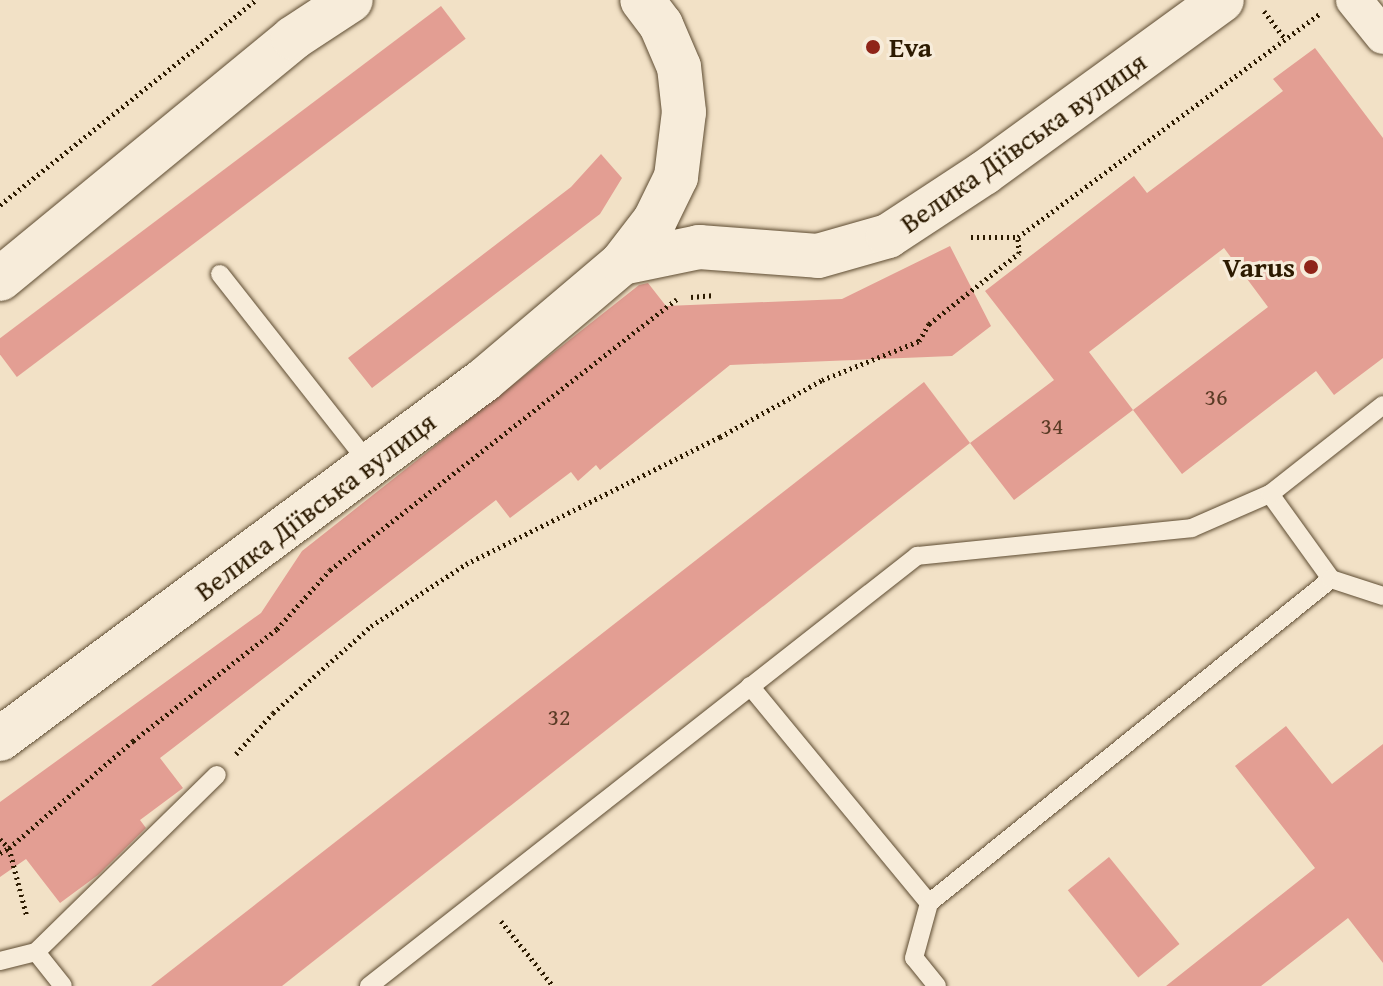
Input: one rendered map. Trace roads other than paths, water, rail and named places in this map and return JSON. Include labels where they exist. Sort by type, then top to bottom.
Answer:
[{"type":"main road","points":[[0,279],[293,38],[351,0]]},
{"type":"main road","name":"Велика Діївська вулиця","points":[[622,263],[699,247],[818,256],[888,236],[984,173],[1222,0]]},
{"type":"main road","name":"Велика Діївська вулиця","points":[[0,739],[371,466],[536,340],[622,263],[655,220],[676,177],[684,112],[679,67],[652,8]]},
{"type":"street","points":[[1340,4],[1383,36]]},
{"type":"lane","points":[[220,274],[371,466]]},
{"type":"lane","points":[[369,986],[481,895],[917,556],[1192,528],[1270,494],[1383,405]]},
{"type":"lane","points":[[1270,494],[1331,579],[1383,596]]},
{"type":"lane","points":[[937,986],[914,958],[929,903],[1331,579]]},
{"type":"lane","points":[[750,686],[929,903]]},
{"type":"lane","points":[[0,961],[36,952],[217,775]]},
{"type":"lane","points":[[36,952],[63,986]]},
{"type":"place","name":"Eva","points":[[873,47]]},
{"type":"place","name":"Varus","points":[[1311,267]]}]
